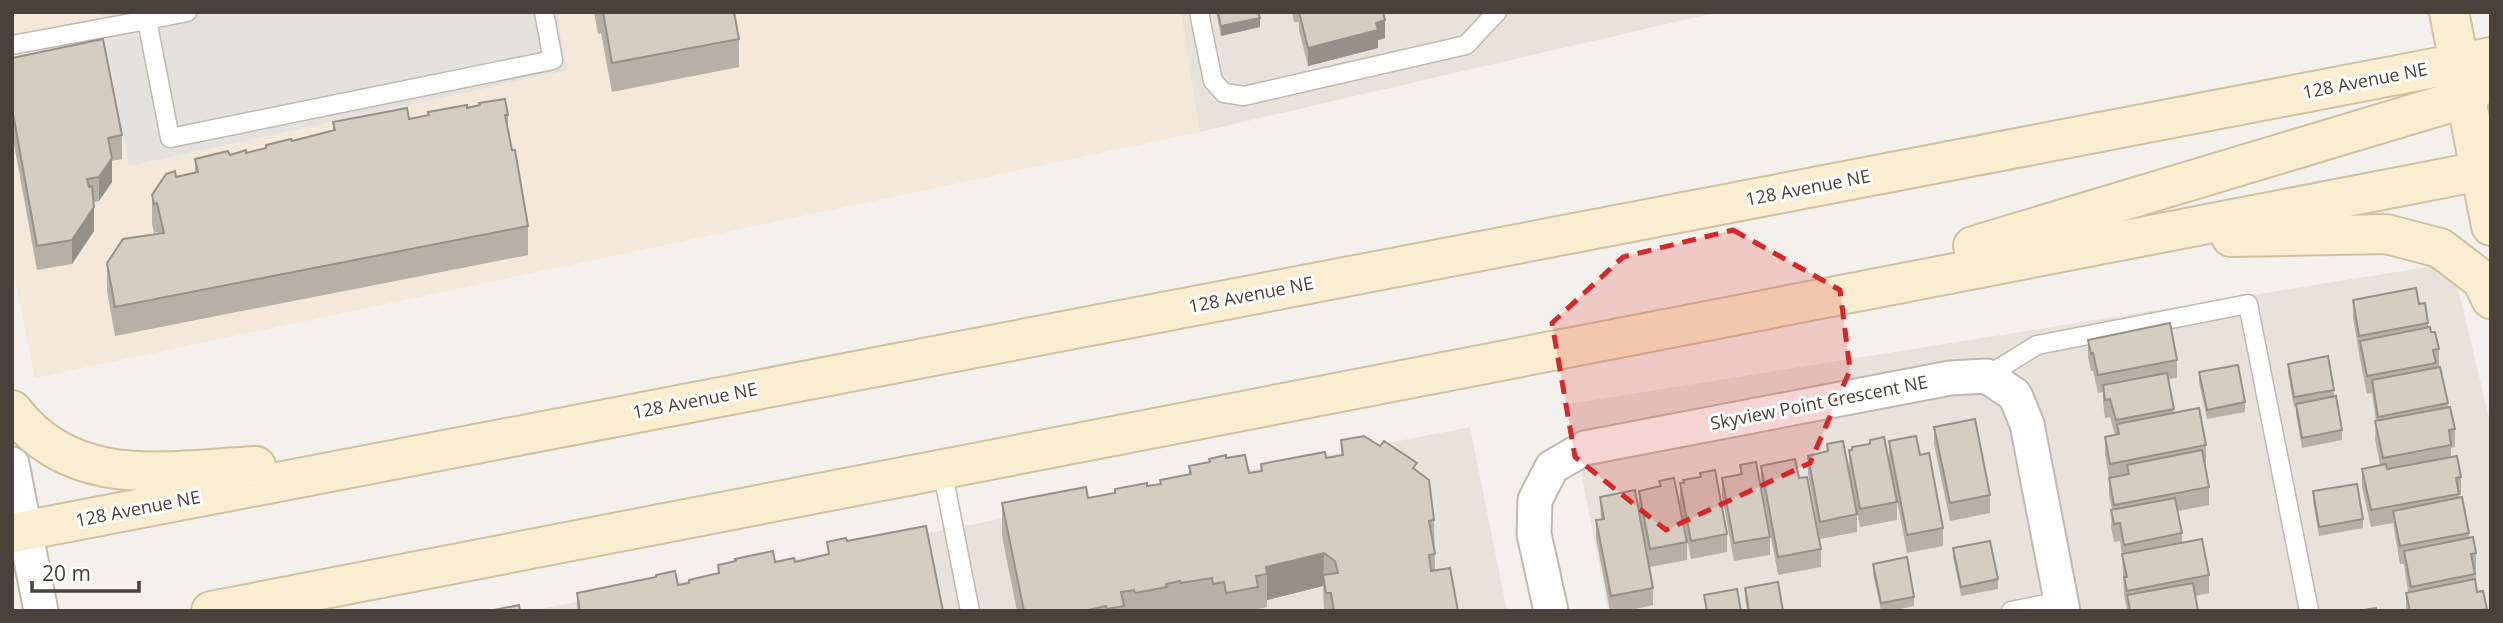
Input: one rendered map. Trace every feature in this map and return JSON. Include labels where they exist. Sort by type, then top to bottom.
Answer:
[{"type":"main road","points":[[2449,12],[2477,73],[2491,226]]},
{"type":"main road","points":[[1803,301],[2477,73]]},
{"type":"main road","name":"128 Avenue NE","points":[[17,541],[390,460],[2477,73]]},
{"type":"main road","points":[[211,611],[2487,167]]},
{"type":"main road","points":[[2124,239],[2386,234],[2440,248],[2482,279],[2491,299]]},
{"type":"main road","points":[[12,410],[46,444],[101,468],[128,472],[390,460]]},
{"type":"street","points":[[1987,376],[2015,395],[2027,424],[2062,606]]},
{"type":"street","name":"Skyview Point Crescent NE","points":[[1550,611],[1534,534],[1535,500],[1552,467],[1585,448],[1950,378],[1987,376]]},
{"type":"street","points":[[12,464],[17,541],[40,611]]},
{"type":"lane","points":[[12,45],[146,16],[187,12]]},
{"type":"lane","points":[[146,16],[170,138],[553,60],[544,12]]},
{"type":"lane","points":[[1199,12],[1213,82],[1224,93],[1244,96],[1466,45],[1497,12]]},
{"type":"lane","points":[[1987,376],[2036,345],[2248,304],[2309,611]]},
{"type":"lane","points":[[942,469],[970,611]]},
{"type":"lane","points":[[2011,611],[2062,606]]},
{"type":"highlighted area","points":[[1733,230],[1840,290],[1850,370],[1810,463],[1666,530],[1575,457],[1552,323],[1623,257]]},
{"type":"shaded area","points":[[12,12],[1181,12],[1200,132],[35,378],[12,265]]},
{"type":"shaded area","points":[[101,12],[556,12],[567,70],[129,166]]},
{"type":"shaded area","points":[[1176,12],[1719,12],[1200,132]]},
{"type":"shaded area","points":[[2452,263],[2491,426],[2491,611],[1608,611],[1568,404]]},
{"type":"shaded area","points":[[1470,427],[1507,611],[530,611]]},
{"type":"building","points":[[603,12],[734,12],[739,39],[612,63]]},
{"type":"building","points":[[1218,12],[1258,12],[1260,18],[1221,26]]},
{"type":"building","points":[[1299,12],[1383,12],[1385,20],[1376,23],[1378,30],[1308,48]]},
{"type":"building","points":[[103,39],[122,135],[108,138],[112,158],[99,177],[87,179],[89,187],[92,186],[94,207],[72,240],[37,246],[12,108],[12,58]]},
{"type":"building","points":[[505,99],[508,115],[505,115],[512,150],[515,150],[528,226],[115,307],[107,263],[123,239],[164,233],[157,203],[154,204],[152,195],[166,174],[175,171],[176,177],[198,172],[195,159],[228,151],[230,155],[246,150],[246,153],[266,148],[266,145],[335,130],[333,122],[407,108],[409,119],[429,115],[428,112],[467,105],[467,108]]},
{"type":"building","points":[[2416,288],[2419,304],[2425,303],[2428,323],[2359,336],[2353,300]]},
{"type":"building","points":[[2170,323],[2177,360],[2098,375],[2088,340]]},
{"type":"building","points":[[2430,327],[2431,332],[2435,332],[2439,349],[2433,350],[2436,363],[2367,376],[2360,341]]},
{"type":"building","points":[[2328,356],[2334,390],[2294,397],[2288,364]]},
{"type":"building","points":[[2238,365],[2245,402],[2207,410],[2199,372]]},
{"type":"building","points":[[2440,367],[2448,403],[2378,417],[2372,380]]},
{"type":"building","points":[[2167,373],[2174,409],[2116,420],[2110,399],[2105,400],[2103,385]]},
{"type":"building","points":[[2336,396],[2342,430],[2302,438],[2296,404]]},
{"type":"building","points":[[2450,407],[2455,429],[2449,430],[2451,445],[2383,458],[2375,421]]},
{"type":"building","points":[[2199,408],[2206,445],[2110,464],[2105,437],[2119,434],[2117,424]]},
{"type":"building","points":[[1975,419],[1990,495],[1950,503],[1934,427]]},
{"type":"building","points":[[1364,436],[1380,446],[1384,441],[1417,463],[1413,468],[1429,480],[1434,520],[1429,521],[1435,554],[1429,555],[1431,571],[1450,568],[1458,611],[1334,611],[1331,593],[1326,593],[1323,575],[1338,573],[1335,561],[1324,553],[1266,567],[1267,574],[1256,576],[1258,587],[1226,593],[1224,582],[1213,584],[1212,578],[1180,581],[1166,584],[1167,587],[1135,593],[1134,590],[1121,592],[1124,606],[1107,609],[1106,606],[1084,611],[1024,611],[1002,503],[1086,487],[1088,498],[1115,493],[1115,489],[1147,483],[1147,486],[1161,484],[1160,480],[1191,474],[1189,466],[1210,462],[1209,459],[1226,455],[1226,458],[1245,455],[1249,473],[1262,471],[1261,464],[1325,452],[1326,458],[1343,455],[1341,440]]},
{"type":"building","points":[[1916,436],[1920,455],[1929,453],[1943,528],[1907,535],[1889,441]]},
{"type":"building","points":[[1884,437],[1897,502],[1860,509],[1849,450]]},
{"type":"building","points":[[1843,441],[1857,514],[1820,522],[1808,456],[1828,451],[1827,444]]},
{"type":"building","points":[[2202,450],[2209,487],[2114,505],[2109,478],[2129,474],[2127,465]]},
{"type":"building","points":[[2457,456],[2461,477],[2456,478],[2459,494],[2371,510],[2362,469],[2386,464],[2387,469]]},
{"type":"building","points":[[1795,459],[1799,478],[1807,477],[1821,549],[1778,557],[1761,466]]},
{"type":"building","points":[[1756,462],[1770,537],[1734,543],[1722,478],[1742,474],[1740,465]]},
{"type":"building","points":[[1715,470],[1727,534],[1691,541],[1680,483],[1701,477],[1700,473]]},
{"type":"building","points":[[1674,478],[1687,542],[1650,549],[1639,491],[1661,486],[1659,481]]},
{"type":"building","points":[[2357,484],[2363,519],[2319,527],[2313,491]]},
{"type":"building","points":[[1635,490],[1653,588],[1611,596],[1596,520],[1604,519],[1600,497]]},
{"type":"building","points":[[2462,497],[2469,533],[2400,546],[2393,511]]},
{"type":"building","points":[[2175,498],[2182,533],[2124,545],[2120,523],[2114,524],[2111,510]]},
{"type":"building","points":[[926,526],[943,611],[580,611],[577,593],[675,571],[678,585],[689,583],[689,580],[719,573],[718,565],[736,561],[735,559],[773,551],[775,562],[794,558],[795,562],[829,554],[827,542],[846,538],[847,541]]},
{"type":"building","points":[[2473,537],[2476,553],[2471,554],[2475,574],[2411,587],[2404,551]]},
{"type":"building","points":[[2202,539],[2209,575],[2127,591],[2122,554]]},
{"type":"building","points":[[1990,541],[1998,579],[1961,587],[1953,548]]},
{"type":"building","points":[[1907,557],[1914,597],[1881,603],[1873,564]]},
{"type":"building","points":[[2475,579],[2477,592],[2483,591],[2487,609],[2410,611],[2406,593]]},
{"type":"building","points":[[1778,582],[1783,611],[1749,611],[1745,588]]},
{"type":"building","points":[[2193,583],[2198,611],[2130,610],[2127,595]]},
{"type":"building","points":[[1737,589],[1741,611],[1707,611],[1704,595]]},
{"type":"building","points":[[519,605],[520,611],[489,611]]}]
